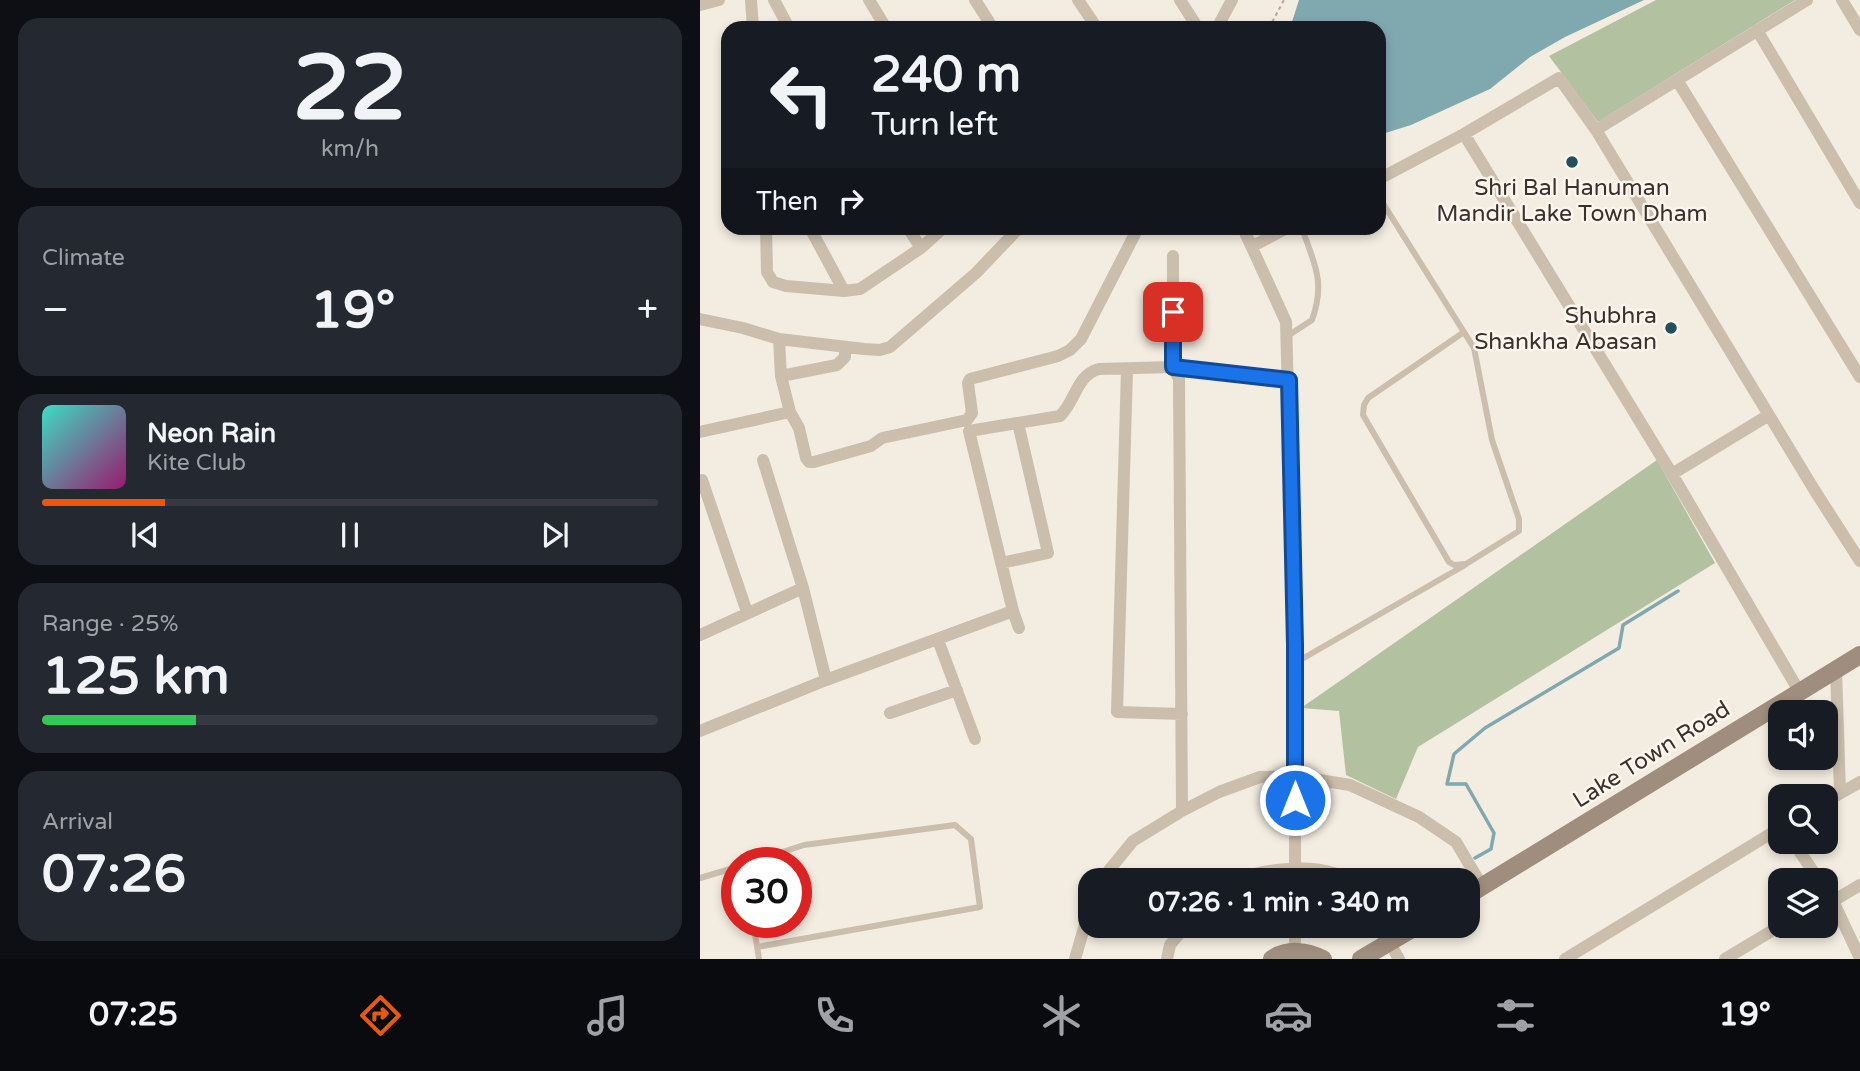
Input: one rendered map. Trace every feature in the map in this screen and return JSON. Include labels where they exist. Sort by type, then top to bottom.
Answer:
[{"type":"street","points":[[700,5],[715,0]]},
{"type":"street","points":[[751,0],[752,21]]},
{"type":"street","points":[[774,0],[785,21]]},
{"type":"street","points":[[869,0],[882,21]]},
{"type":"street","points":[[975,0],[988,21]]},
{"type":"street","points":[[1078,0],[1092,21]]},
{"type":"street","points":[[1180,0],[1194,21]]},
{"type":"street","points":[[1221,21],[1232,0]]},
{"type":"street","points":[[1596,130],[1807,0]]},
{"type":"street","points":[[1842,0],[1860,30]]},
{"type":"street","points":[[1757,30],[1860,202]]},
{"type":"street","points":[[1386,175],[1464,134],[1559,78],[1596,130],[1860,561]]},
{"type":"street","points":[[1677,79],[1860,377]]},
{"type":"street","points":[[1464,134],[1672,474],[1799,691]]},
{"type":"street","points":[[766,235],[767,272],[773,282],[786,286],[844,291],[867,286],[935,235]]},
{"type":"street","points":[[814,235],[844,291]]},
{"type":"street","points":[[912,235],[920,248]]},
{"type":"street","points":[[700,320],[743,328],[779,339],[880,350],[890,347],[976,273],[1012,235]]},
{"type":"street","points":[[779,339],[781,376],[790,412],[799,428],[809,461],[814,462],[870,446],[882,438],[967,420],[972,413],[968,383],[970,379],[1058,356],[1070,350],[1081,338],[1134,235]]},
{"type":"street","points":[[1247,235],[1286,323],[1295,663],[1295,868]]},
{"type":"street","points":[[1253,246],[1274,235]]},
{"type":"street","points":[[1174,256],[1173,367],[1178,379],[1182,811]]},
{"type":"street","points":[[781,376],[837,365],[845,356],[845,348]]},
{"type":"street","points":[[1019,628],[969,431],[1060,416],[1068,409],[1083,378],[1099,369],[1173,367],[1289,380]]},
{"type":"street","points":[[1127,370],[1117,712],[1182,714]]},
{"type":"street","points":[[700,432],[790,412]]},
{"type":"street","points":[[1672,474],[1769,415]]},
{"type":"street","points":[[1002,563],[1048,553],[1018,423]]},
{"type":"street","points":[[763,460],[803,588],[826,680]]},
{"type":"street","points":[[702,480],[747,612]]},
{"type":"street","points":[[700,635],[803,588]]},
{"type":"street","points":[[700,731],[826,680],[1013,611]]},
{"type":"street","points":[[938,640],[975,739]]},
{"type":"street","name":"Lake Town Road","points":[[1480,888],[1860,655]]},
{"type":"street","points":[[1836,669],[1840,793],[1860,782]]},
{"type":"street","points":[[890,713],[957,690]]},
{"type":"street","points":[[1111,868],[1133,841],[1219,792],[1260,777],[1295,776],[1350,785],[1419,817],[1456,842],[1466,868]]},
{"type":"street","points":[[1565,959],[1768,835]]},
{"type":"street","points":[[1838,893],[1860,885]]},
{"type":"street","points":[[1838,912],[1856,938],[1859,958]]},
{"type":"street","points":[[1725,959],[1768,933]]},
{"type":"street","points":[[1076,959],[1082,938]]},
{"type":"street","points":[[1167,959],[1170,945],[1176,938]]},
{"type":"street","points":[[1295,938],[1295,951]]},
{"type":"street","points":[[1362,959],[1395,938]]},
{"type":"street","points":[[1389,942],[1399,959]]},
{"type":"street","points":[[1272,959],[1295,951],[1311,953],[1323,959]]},
{"type":"lane","points":[[1295,663],[1519,531],[1519,519],[1492,440],[1474,348],[1386,208]]},
{"type":"lane","points":[[1285,338],[1312,320],[1319,295],[1320,282],[1304,235]]},
{"type":"lane","points":[[1464,332],[1368,398],[1363,415],[1449,562],[1454,565],[1466,564]]},
{"type":"lane","points":[[798,847],[955,825],[971,839],[979,887],[980,907],[812,937]]},
{"type":"lane","points":[[700,878],[721,872]]},
{"type":"lane","points":[[756,938],[760,959]]},
{"type":"lane","points":[[757,947],[807,938]]},
{"type":"path","points":[[1273,21],[1284,0]]},
{"type":"green space","points":[[1656,0],[1795,0],[1598,122],[1549,56]]},
{"type":"green space","points":[[1657,460],[1715,563],[1418,747],[1396,799],[1346,775],[1339,711],[1301,708]]},
{"type":"water","points":[[1299,0],[1644,0],[1565,37],[1530,57],[1490,89],[1411,125],[1386,133],[1386,21],[1292,21]]},
{"type":"waterway","points":[[1475,858],[1491,849],[1494,833],[1466,784],[1447,784],[1454,754],[1485,728],[1619,648],[1623,625],[1678,591]]},
{"type":"place","name":"Shri Bal Hanuman Mandir Lake Town Dham","points":[[1572,162]]},
{"type":"place","name":"Shubhra Shankha Abasan","points":[[1671,328]]},
{"type":"route","points":[[1173,312],[1173,367],[1289,380],[1295,645],[1295,800]]}]
